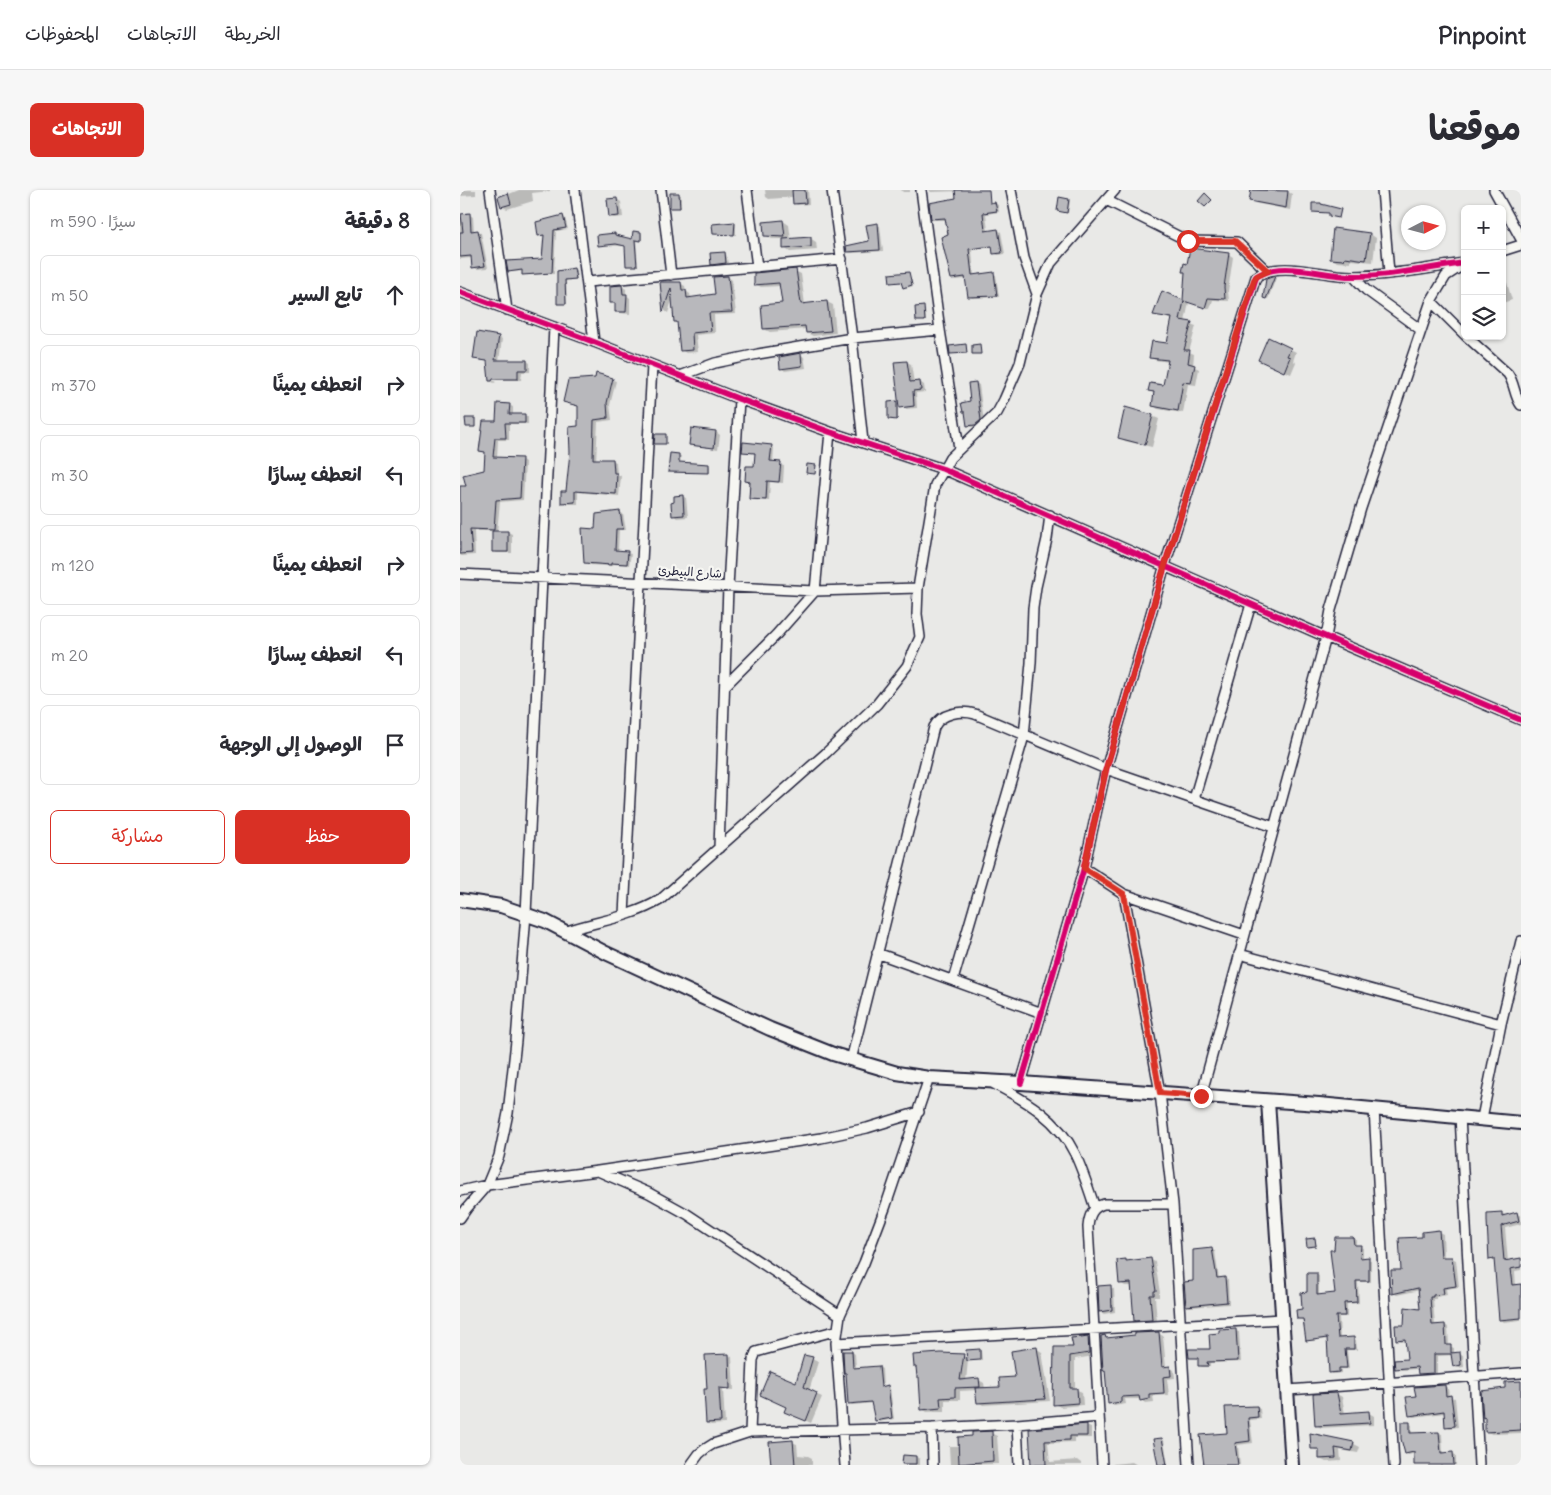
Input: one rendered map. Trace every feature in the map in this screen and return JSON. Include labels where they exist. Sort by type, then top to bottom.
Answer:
[{"type":"main road","points":[[460,900],[500,906],[526,914],[567,932],[620,960],[778,1032],[851,1060],[882,1069],[929,1078],[1022,1082],[1460,1116],[1521,1123]]},
{"type":"main road","points":[[1268,1101],[1292,1465]]},
{"type":"street","points":[[490,190],[507,310]]},
{"type":"street","points":[[575,190],[594,342]]},
{"type":"street","points":[[661,190],[671,275]]},
{"type":"street","points":[[747,190],[757,267]]},
{"type":"street","points":[[832,190],[852,338],[863,442]]},
{"type":"street","points":[[921,190],[940,330],[959,448]]},
{"type":"street","points":[[1012,190],[1024,258],[1037,294]]},
{"type":"street","points":[[567,932],[599,921],[624,916],[660,900],[826,753],[877,704],[903,673],[920,639],[917,614],[918,588],[933,493],[943,469],[959,448],[997,413],[1020,362],[1037,294],[1051,263],[1115,190]]},
{"type":"street","points":[[1382,190],[1389,273]]},
{"type":"street","points":[[1494,190],[1521,239]]},
{"type":"street","points":[[1106,200],[1188,241],[1237,242],[1268,271]]},
{"type":"street","points":[[1505,250],[1521,245]]},
{"type":"street","points":[[587,282],[842,259]]},
{"type":"street","points":[[1022,1082],[1084,868],[1106,769],[1165,565],[1254,280],[1257,276],[1268,271],[1281,269],[1353,276],[1461,264]]},
{"type":"street","points":[[1201,1096],[1326,637],[1331,610],[1379,453],[1431,301],[1446,276],[1461,266]]},
{"type":"street","points":[[1353,276],[1366,290],[1421,330]]},
{"type":"street","points":[[460,292],[554,326],[739,399],[830,432],[943,469],[1326,637],[1521,720]]},
{"type":"street","points":[[1431,301],[1461,332]]},
{"type":"street","points":[[460,1218],[487,1185],[499,1156],[508,1113],[516,1041],[526,914],[554,326]]},
{"type":"street","points":[[680,376],[696,369],[734,358],[852,338],[940,330]]},
{"type":"street","points":[[1470,340],[1508,374],[1512,380],[1517,400],[1521,405]]},
{"type":"street","points":[[624,916],[652,365]]},
{"type":"street","points":[[719,848],[728,587],[739,399]]},
{"type":"street","points":[[726,685],[776,635],[815,591],[830,432]]},
{"type":"street","points":[[953,980],[1024,736],[1031,663],[1033,608],[1050,515]]},
{"type":"street","name":"شارع البيطرئ","points":[[460,574],[815,591],[918,588]]},
{"type":"street","points":[[1194,798],[1251,604]]},
{"type":"street","points":[[851,1060],[936,722],[944,716],[971,713],[1106,769],[1274,827]]},
{"type":"street","points":[[1084,868],[1124,894],[1244,935]]},
{"type":"street","points":[[1124,894],[1160,1093],[1173,1204],[1189,1465]]},
{"type":"street","points":[[1482,1118],[1501,1024],[1521,941]]},
{"type":"street","points":[[877,952],[1042,1013]]},
{"type":"street","points":[[1239,954],[1501,1024]]},
{"type":"street","points":[[845,1465],[836,1343],[840,1315],[867,1254],[919,1112],[929,1078]]},
{"type":"street","points":[[989,1081],[1029,1103],[1059,1130],[1075,1154],[1095,1208]]},
{"type":"street","points":[[1374,1109],[1394,1465]]},
{"type":"street","points":[[460,1191],[487,1185],[598,1171],[843,1134],[919,1112]]},
{"type":"street","points":[[1460,1116],[1479,1465]]},
{"type":"street","points":[[598,1171],[649,1193],[687,1214],[840,1315]]},
{"type":"street","points":[[1102,1465],[1088,1227],[1091,1213],[1095,1208],[1107,1204],[1173,1204]]},
{"type":"street","points":[[836,1343],[1283,1319]]},
{"type":"street","points":[[750,1432],[753,1360],[756,1352],[838,1330]]},
{"type":"street","points":[[1288,1390],[1521,1373]]},
{"type":"street","points":[[691,1465],[699,1454],[713,1444],[750,1432],[932,1428],[1017,1424],[1099,1417]]},
{"type":"street","points":[[1017,1424],[1019,1465]]},
{"type":"street","points":[[932,1428],[933,1465]]},
{"type":"building","points":[[792,190],[805,190],[806,203],[793,204]]},
{"type":"building","points":[[955,190],[989,190],[990,203],[995,202],[997,211],[983,213],[985,231],[998,229],[1002,253],[993,254],[992,246],[969,249],[972,275],[994,272],[997,296],[968,297],[965,277],[951,279],[941,237],[948,234],[945,218],[931,219],[929,203],[956,198]]},
{"type":"building","points":[[1251,190],[1288,191],[1286,208],[1249,201]]},
{"type":"building","points":[[508,193],[511,204],[501,207],[498,197]]},
{"type":"building","points":[[670,193],[679,193],[680,208],[670,208]]},
{"type":"building","points":[[1205,193],[1212,200],[1205,207],[1198,201]]},
{"type":"building","points":[[1059,197],[1069,199],[1067,213],[1057,211]]},
{"type":"building","points":[[617,198],[619,216],[609,217],[607,199]]},
{"type":"building","points":[[1312,203],[1321,203],[1341,209],[1339,218],[1329,216],[1329,213],[1312,212]]},
{"type":"building","points":[[470,213],[471,231],[478,230],[485,266],[472,268],[471,256],[460,257],[460,232],[463,232],[461,214]]},
{"type":"building","points":[[563,215],[566,228],[554,230],[552,273],[522,275],[522,270],[508,272],[506,261],[542,259],[544,235],[538,236],[536,222]]},
{"type":"building","points":[[783,220],[785,237],[764,236],[763,222]]},
{"type":"building","points":[[735,222],[734,235],[713,234],[712,224]]},
{"type":"building","points":[[878,223],[880,250],[847,252],[846,246],[869,241],[866,225]]},
{"type":"building","points":[[1333,228],[1370,233],[1366,260],[1345,257],[1344,260],[1330,259]]},
{"type":"building","points":[[633,231],[641,232],[641,241],[635,240],[637,266],[626,266],[625,246],[616,244],[598,246],[597,235],[615,233],[615,235],[632,239]]},
{"type":"building","points":[[811,237],[811,247],[783,249],[783,239]]},
{"type":"building","points":[[1190,248],[1229,253],[1224,287],[1225,299],[1208,298],[1205,308],[1184,301],[1180,320],[1192,322],[1184,350],[1190,350],[1188,363],[1195,365],[1191,383],[1183,382],[1178,411],[1152,406],[1154,392],[1148,391],[1150,383],[1163,385],[1168,360],[1149,358],[1152,341],[1167,343],[1172,318],[1153,315],[1162,291],[1183,300],[1185,272],[1182,272],[1184,263],[1187,264]]},
{"type":"building","points":[[725,252],[726,263],[711,265],[710,253]]},
{"type":"building","points":[[574,268],[576,279],[565,280],[566,304],[557,304],[557,271]]},
{"type":"building","points":[[796,269],[801,304],[827,301],[831,331],[806,333],[805,326],[763,329],[761,305],[782,303],[779,283],[754,285],[754,273]]},
{"type":"building","points":[[909,272],[912,285],[903,288],[901,282],[890,283],[889,274]]},
{"type":"building","points":[[728,276],[732,312],[709,313],[711,331],[692,333],[693,350],[680,351],[677,322],[674,322],[671,288],[663,312],[660,282],[681,282],[682,290],[686,290],[687,298],[715,294],[713,277]]},
{"type":"building","points":[[1275,276],[1266,299],[1263,298],[1266,279]]},
{"type":"building","points":[[622,285],[623,294],[627,294],[626,312],[615,312],[615,303],[610,303],[610,286]]},
{"type":"building","points":[[924,306],[925,321],[916,321],[915,307]]},
{"type":"building","points":[[477,332],[499,336],[495,360],[527,360],[527,370],[518,370],[518,379],[493,379],[489,381],[487,361],[473,359]]},
{"type":"building","points":[[1268,337],[1291,348],[1287,356],[1290,357],[1284,372],[1258,360]]},
{"type":"building","points":[[966,344],[967,353],[950,354],[949,346]]},
{"type":"building","points":[[980,344],[981,354],[972,354],[972,345]]},
{"type":"building","points":[[801,353],[802,366],[780,369],[779,357]]},
{"type":"building","points":[[907,361],[910,382],[920,381],[921,390],[913,391],[914,406],[899,408],[894,362]]},
{"type":"building","points":[[596,373],[613,378],[607,403],[608,418],[594,420],[593,459],[613,459],[614,473],[617,473],[616,494],[575,491],[575,502],[561,503],[561,491],[566,491],[570,452],[569,427],[578,426],[578,406],[563,402],[568,380],[595,378]]},
{"type":"building","points":[[976,382],[981,420],[975,425],[967,426],[965,412],[963,412],[961,403],[970,401],[968,383]]},
{"type":"building","points":[[897,401],[897,420],[888,419],[888,402]]},
{"type":"building","points":[[497,403],[510,404],[509,414],[525,414],[525,423],[505,423],[506,438],[495,438],[493,457],[522,458],[520,498],[496,500],[494,530],[470,529],[472,553],[460,554],[460,486],[466,486],[463,475],[484,470],[485,452],[479,451],[483,421],[496,421]]},
{"type":"building","points":[[1125,407],[1153,415],[1145,445],[1118,438]]},
{"type":"building","points":[[465,418],[475,418],[475,427],[466,427]]},
{"type":"building","points":[[691,428],[716,431],[714,448],[689,445]]},
{"type":"building","points":[[655,434],[666,434],[666,444],[654,444]]},
{"type":"building","points":[[743,442],[772,445],[770,461],[781,462],[779,482],[767,481],[766,500],[749,499],[750,482],[745,481],[746,466],[754,466],[755,453],[742,452]]},
{"type":"building","points":[[670,453],[679,454],[679,462],[709,464],[709,473],[668,472]]},
{"type":"building","points":[[807,464],[816,465],[815,474],[806,473]]},
{"type":"building","points":[[683,495],[684,515],[672,516],[671,503],[674,502],[674,496]]},
{"type":"building","points":[[620,511],[623,529],[616,529],[615,550],[628,551],[627,564],[584,563],[582,528],[595,529],[596,514]]},
{"type":"building","points":[[492,531],[508,531],[508,552],[492,552]]},
{"type":"building","points":[[1502,1212],[1502,1216],[1517,1212],[1519,1221],[1501,1226],[1504,1261],[1521,1258],[1521,1267],[1510,1269],[1512,1285],[1521,1284],[1521,1318],[1499,1320],[1494,1259],[1489,1260],[1487,1213]]},
{"type":"building","points":[[1439,1230],[1441,1257],[1452,1257],[1456,1286],[1443,1288],[1444,1294],[1430,1297],[1432,1325],[1445,1324],[1446,1345],[1451,1345],[1451,1353],[1460,1352],[1461,1365],[1453,1367],[1451,1354],[1434,1354],[1434,1373],[1418,1374],[1417,1367],[1395,1369],[1394,1360],[1407,1359],[1405,1339],[1396,1340],[1395,1325],[1404,1325],[1405,1307],[1420,1309],[1418,1288],[1392,1294],[1391,1270],[1401,1270],[1399,1238],[1422,1237],[1422,1232]]},
{"type":"building","points":[[1335,1237],[1353,1237],[1354,1245],[1361,1245],[1360,1258],[1369,1257],[1369,1281],[1356,1281],[1357,1302],[1344,1303],[1345,1316],[1336,1316],[1338,1338],[1354,1337],[1354,1349],[1345,1349],[1347,1368],[1339,1368],[1339,1372],[1329,1373],[1327,1338],[1306,1341],[1303,1319],[1297,1319],[1296,1310],[1302,1309],[1301,1293],[1307,1292],[1307,1273],[1317,1273],[1317,1295],[1335,1293],[1330,1250],[1334,1250]]},
{"type":"building","points":[[1315,1238],[1316,1246],[1307,1247],[1306,1239]]},
{"type":"building","points":[[1212,1248],[1217,1278],[1225,1277],[1227,1302],[1186,1306],[1184,1282],[1193,1281],[1193,1250]]},
{"type":"building","points":[[1151,1258],[1156,1291],[1154,1291],[1154,1295],[1150,1295],[1152,1320],[1134,1321],[1131,1283],[1119,1284],[1117,1260],[1126,1259],[1126,1261]]},
{"type":"building","points":[[1111,1285],[1112,1310],[1099,1312],[1098,1286]]},
{"type":"building","points":[[1236,1329],[1238,1361],[1207,1362],[1208,1366],[1198,1366],[1198,1358],[1189,1358],[1188,1349],[1210,1349],[1209,1334],[1219,1333],[1219,1330]]},
{"type":"building","points":[[1159,1332],[1162,1367],[1170,1366],[1171,1376],[1163,1377],[1164,1393],[1149,1394],[1149,1399],[1140,1401],[1139,1396],[1121,1397],[1121,1402],[1108,1404],[1105,1370],[1103,1371],[1101,1336],[1105,1335],[1106,1338],[1135,1335],[1135,1333]]},
{"type":"building","points":[[1088,1337],[1089,1353],[1070,1356],[1070,1388],[1077,1388],[1078,1403],[1053,1405],[1054,1347],[1073,1347],[1071,1338]]},
{"type":"building","points":[[1037,1347],[1045,1399],[977,1403],[975,1388],[1000,1387],[999,1378],[1015,1377],[1011,1351]]},
{"type":"building","points":[[980,1349],[980,1360],[967,1361],[966,1350]]},
{"type":"building","points":[[843,1351],[852,1351],[853,1368],[879,1366],[881,1387],[888,1385],[892,1418],[875,1421],[871,1402],[848,1404]]},
{"type":"building","points":[[729,1354],[730,1389],[719,1388],[721,1422],[706,1423],[705,1355]]},
{"type":"building","points":[[964,1354],[960,1380],[979,1378],[980,1387],[955,1388],[955,1397],[940,1398],[941,1408],[921,1410],[919,1377],[917,1377],[916,1367],[914,1367],[913,1355]]},
{"type":"building","points":[[804,1355],[813,1357],[804,1387],[817,1393],[806,1421],[784,1412],[786,1407],[760,1395],[770,1371],[796,1382]]},
{"type":"building","points":[[1521,1381],[1521,1430],[1485,1432],[1481,1391],[1505,1388],[1505,1382]]},
{"type":"building","points":[[1445,1385],[1446,1396],[1451,1395],[1455,1426],[1445,1427],[1444,1411],[1409,1416],[1406,1397],[1416,1396],[1414,1387]]},
{"type":"building","points":[[1337,1393],[1341,1413],[1369,1411],[1370,1423],[1315,1426],[1313,1394]]},
{"type":"building","points":[[1257,1406],[1258,1417],[1248,1418],[1250,1441],[1235,1443],[1238,1465],[1204,1465],[1200,1435],[1227,1433],[1225,1407]]},
{"type":"building","points":[[1401,1422],[1410,1422],[1410,1433],[1439,1432],[1441,1453],[1453,1452],[1454,1465],[1414,1465],[1414,1452],[1405,1454],[1401,1439]]},
{"type":"building","points":[[1087,1424],[1087,1436],[1070,1436],[1070,1440],[1045,1441],[1046,1465],[1031,1465],[1029,1429]]},
{"type":"building","points":[[992,1431],[993,1461],[959,1464],[958,1437],[972,1436],[972,1432]]},
{"type":"building","points":[[1310,1433],[1354,1442],[1352,1451],[1335,1448],[1336,1458],[1319,1459],[1319,1449],[1311,1449]]},
{"type":"building","points":[[1162,1438],[1167,1465],[1158,1465],[1153,1439]]},
{"type":"building","points":[[793,1440],[795,1465],[771,1465],[769,1442]]},
{"type":"building","points":[[903,1455],[916,1456],[916,1464],[902,1464]]},
{"type":"cycle path","points":[[1021,1083],[1084,868],[1106,769],[1165,565],[1256,277],[1277,269],[1303,270],[1342,276],[1368,276],[1461,264]]},
{"type":"cycle path","points":[[460,292],[739,399],[830,432],[943,469],[1326,637],[1521,720]]},
{"type":"route","points":[[1188,241],[1233,240],[1268,271],[1257,276],[1254,280],[1165,565],[1106,769],[1084,868],[1124,894],[1160,1093],[1201,1096]]}]
